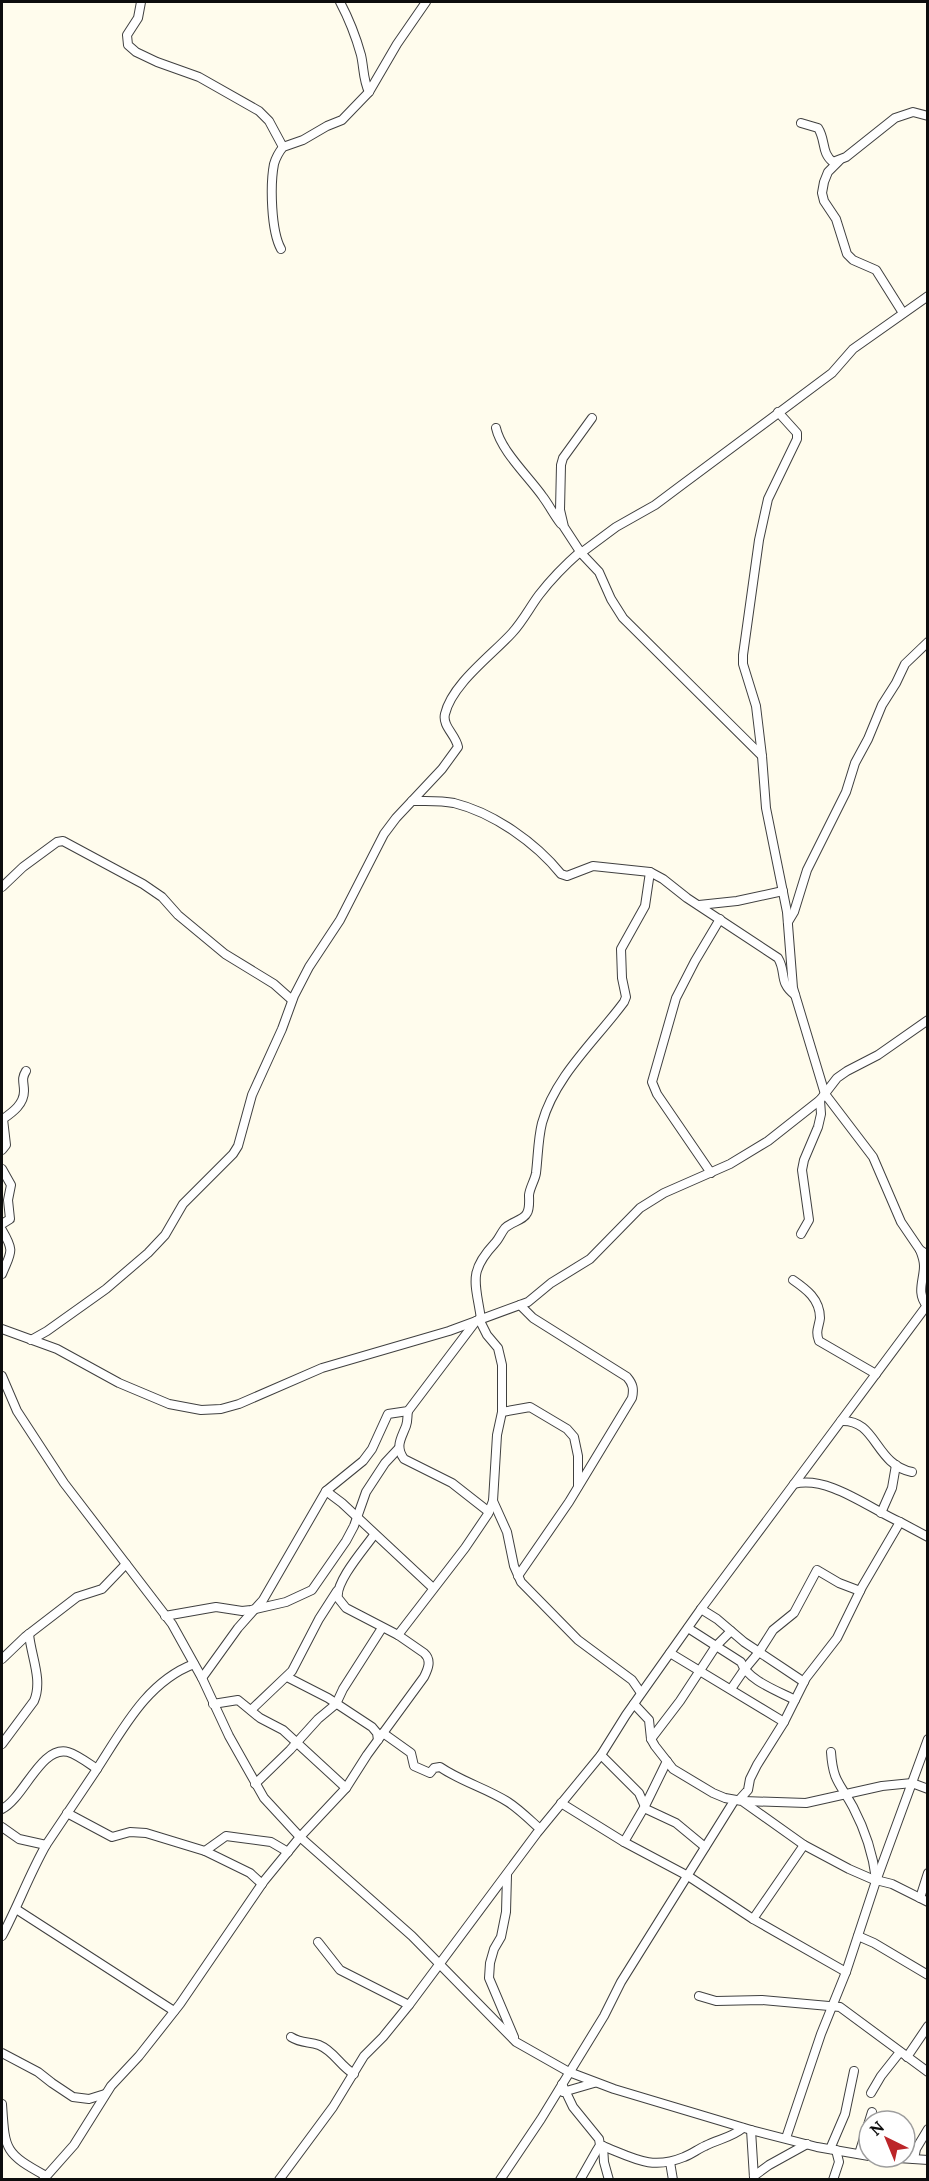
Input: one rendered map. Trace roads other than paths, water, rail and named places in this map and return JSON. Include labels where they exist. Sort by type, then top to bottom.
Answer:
[{"type":"street","points":[[141,2],[138,18],[127,35],[131,49],[199,77],[249,104],[268,122],[283,147]]},
{"type":"street","points":[[340,2],[362,57],[364,82],[369,92]]},
{"type":"street","points":[[282,249],[277,241],[273,195],[274,164],[283,147],[303,140],[342,120],[369,92],[397,44],[426,2]]},
{"type":"street","points":[[903,313],[876,270],[853,260],[847,254],[836,219],[824,201],[822,193],[828,172],[895,118],[913,112],[927,116]]},
{"type":"street","points":[[801,123],[818,128],[826,155],[833,162],[839,161]]},
{"type":"street","points":[[32,1340],[106,1289],[148,1253],[165,1235],[176,1214],[190,1195],[233,1154],[252,1095],[282,1029],[292,1000],[309,967],[340,920],[384,834],[442,769],[458,747],[457,740],[444,717],[448,704],[460,685],[514,631],[559,570],[616,526],[672,492],[832,373],[853,350],[927,296]]},
{"type":"street","points":[[778,412],[797,433],[797,439],[768,499],[759,540],[743,655],[746,675],[756,706],[765,808],[788,922],[795,995],[823,1097],[818,1127],[803,1164],[802,1178],[809,1220],[801,1234]]},
{"type":"street","points":[[564,527],[560,510],[561,465],[563,458],[592,418]]},
{"type":"street","points":[[496,428],[497,435],[507,450],[581,552],[595,567],[611,599],[632,627],[654,646],[762,756]]},
{"type":"street","points":[[788,922],[794,912],[807,870],[846,792],[855,762],[868,739],[882,705],[905,664],[927,642]]},
{"type":"street","points":[[412,801],[454,803],[496,821],[530,841],[561,874],[567,876],[594,866],[650,872],[778,958],[782,966],[784,986],[795,995]]},
{"type":"street","points":[[2,887],[57,842],[63,841],[143,884],[162,897],[178,915],[225,954],[274,984],[292,1000]]},
{"type":"street","points":[[398,1635],[465,1548],[489,1512],[493,1501],[503,1378],[498,1348],[487,1335],[479,1320],[475,1281],[478,1267],[484,1254],[497,1241],[504,1229],[523,1218],[528,1211],[530,1190],[536,1172],[540,1131],[552,1099],[592,1041],[624,1002],[626,997],[622,978],[621,950],[645,906],[650,872]]},
{"type":"street","points":[[698,905],[737,901],[783,891]]},
{"type":"street","points":[[711,1173],[657,1094],[652,1082],[676,998],[720,919]]},
{"type":"street","points":[[2,1329],[57,1349],[146,1396],[169,1404],[201,1410],[221,1409],[238,1404],[322,1368],[479,1320],[520,1305],[537,1296],[550,1283],[590,1259],[640,1208],[664,1193],[711,1173],[768,1141],[823,1097],[837,1078],[869,1060],[927,1020]]},
{"type":"street","points":[[2,1150],[6,1145],[2,1121],[14,1112],[23,1097],[22,1078],[26,1071]]},
{"type":"street","points":[[279,2180],[327,2116],[364,2056],[383,2037],[440,1966],[540,1829],[601,1755],[641,1693],[701,1609],[927,1305],[921,1300],[920,1291],[924,1252],[901,1222],[873,1157],[823,1097]]},
{"type":"street","points":[[2,1169],[11,1185],[8,1200],[10,1219],[2,1224]]},
{"type":"street","points":[[2,1230],[11,1245],[10,1256],[2,1274]]},
{"type":"street","points":[[793,1280],[806,1288],[814,1298],[820,1318],[816,1332],[819,1341],[876,1374]]},
{"type":"street","points":[[518,1576],[578,1487],[632,1398],[632,1383],[627,1377],[533,1318],[520,1305]]},
{"type":"street","points":[[479,1320],[408,1411],[406,1424],[400,1436],[399,1448],[404,1459],[452,1483],[489,1512]]},
{"type":"street","points":[[2,1376],[17,1411],[52,1465],[165,1616],[202,1678],[255,1784],[283,1821],[412,1936],[516,2042],[569,2072],[596,2083],[747,2129],[857,2154]]},
{"type":"street","points":[[502,1412],[530,1407],[567,1428],[577,1445],[578,1487]]},
{"type":"street","points":[[202,1678],[263,1600],[326,1491],[363,1461],[372,1449],[390,1412],[408,1411]]},
{"type":"street","points":[[841,1420],[851,1420],[862,1426],[884,1455],[896,1465],[912,1472]]},
{"type":"street","points":[[165,1616],[216,1607],[242,1611],[254,1610],[286,1602],[312,1590],[346,1541],[366,1492],[385,1463],[399,1448]]},
{"type":"street","points":[[881,1513],[892,1488],[896,1465]]},
{"type":"street","points":[[794,1484],[809,1481],[855,1497],[927,1537]]},
{"type":"street","points":[[326,1491],[342,1503],[433,1588]]},
{"type":"street","points":[[493,1501],[507,1532],[518,1576],[528,1590],[578,1640],[632,1680],[641,1693]]},
{"type":"street","points":[[500,2180],[553,2098],[563,2088],[569,2072],[604,2016],[621,1982],[705,1848],[748,1790],[750,1779],[784,1722],[804,1682],[837,1638],[860,1591],[900,1522]]},
{"type":"street","points":[[2,2104],[6,2147],[19,2159],[48,2177],[74,2145],[105,2094],[174,2011],[262,1884],[300,1837],[346,1788],[380,1736],[422,1680],[429,1665],[427,1656],[398,1635],[340,1603],[337,1594],[347,1572],[374,1535]]},
{"type":"street","points":[[2,1659],[29,1634],[77,1597],[102,1589],[126,1564]]},
{"type":"street","points":[[731,1689],[773,1630],[794,1613],[817,1570],[860,1591]]},
{"type":"street","points":[[251,1710],[287,1677],[297,1663],[319,1619],[339,1589]]},
{"type":"street","points":[[701,1609],[804,1682]]},
{"type":"street","points":[[255,1784],[318,1719],[336,1704],[382,1628]]},
{"type":"street","points":[[688,1628],[741,1662],[750,1677],[795,1700]]},
{"type":"street","points":[[651,1739],[680,1701],[716,1646],[731,1631]]},
{"type":"street","points":[[2,1744],[36,1696],[38,1682],[29,1634]]},
{"type":"street","points":[[670,1653],[784,1722]]},
{"type":"street","points":[[2,1936],[34,1865],[142,1702],[174,1673],[194,1664]]},
{"type":"street","points":[[287,1677],[336,1704],[375,1729],[378,1735],[411,1753],[414,1766],[430,1773],[434,1768],[440,1767],[458,1779],[483,1788],[509,1803],[540,1829]]},
{"type":"street","points":[[213,1704],[238,1700],[260,1718],[283,1730],[346,1788]]},
{"type":"street","points":[[634,1704],[649,1720],[651,1739],[674,1769],[719,1796],[738,1801],[806,1803],[882,1786],[912,1782],[927,1789]]},
{"type":"street","points":[[786,2138],[927,1739]]},
{"type":"street","points":[[2,1809],[10,1804],[38,1767],[54,1753],[63,1751],[70,1753],[97,1769]]},
{"type":"street","points":[[831,1752],[836,1780],[853,1807],[864,1833],[873,1859],[876,1881]]},
{"type":"street","points":[[601,1755],[639,1793],[646,1809],[676,1823],[705,1848]]},
{"type":"street","points":[[624,1842],[667,1761]]},
{"type":"street","points":[[738,1801],[804,1845],[849,1869],[876,1881],[892,1884],[924,1900],[927,1873]]},
{"type":"street","points":[[561,1803],[624,1842],[688,1876],[753,1919],[846,1972]]},
{"type":"street","points":[[67,1813],[112,1837],[130,1832],[146,1833],[205,1851],[250,1874],[262,1884]]},
{"type":"street","points":[[2,1827],[19,1839],[46,1845]]},
{"type":"street","points":[[205,1851],[226,1836],[271,1842],[288,1852]]},
{"type":"street","points":[[753,1919],[804,1845]]},
{"type":"street","points":[[507,1873],[506,1912],[501,1937],[490,1963],[489,1978],[516,2042]]},
{"type":"street","points":[[16,1909],[174,2011]]},
{"type":"street","points":[[858,1936],[927,1975]]},
{"type":"street","points":[[318,1942],[340,1970],[409,2005]]},
{"type":"street","points":[[699,1996],[716,2001],[762,2000],[833,2005],[847,2011],[927,2072]]},
{"type":"street","points":[[872,2093],[881,2076],[904,2055],[927,2026]]},
{"type":"street","points":[[291,2037],[302,2043],[320,2046],[354,2073]]},
{"type":"street","points":[[2,2053],[38,2072],[73,2097],[82,2099],[105,2094]]},
{"type":"street","points":[[833,2180],[839,2162],[833,2150],[845,2114],[854,2071]]},
{"type":"street","points":[[563,2088],[596,2083]]},
{"type":"street","points":[[563,2088],[573,2107],[596,2134],[601,2145],[609,2180]]},
{"type":"street","points":[[601,2145],[650,2163],[665,2164],[747,2129]]},
{"type":"street","points":[[747,2129],[754,2178],[807,2144]]},
{"type":"street","points":[[917,2147],[927,2129]]},
{"type":"street","points":[[580,2180],[601,2145]]},
{"type":"street","points":[[670,2162],[673,2180]]}]
